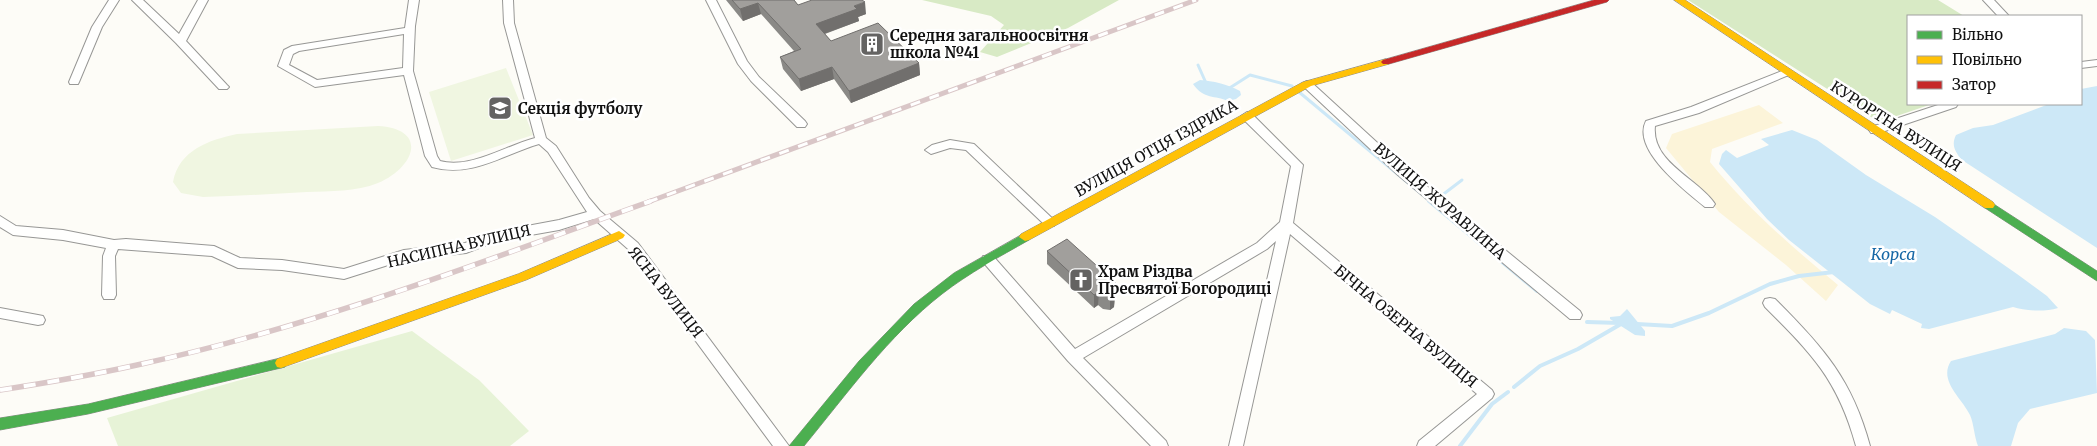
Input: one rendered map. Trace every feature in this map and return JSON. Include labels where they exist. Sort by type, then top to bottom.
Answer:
[{"type":"street","points":[[74,82],[97,27],[114,0]]},
{"type":"street","points":[[137,0],[180,40],[223,87]]},
{"type":"street","points":[[180,40],[203,0]]},
{"type":"street","points":[[414,0],[408,71],[431,156],[436,164],[449,167],[467,165],[541,140]]},
{"type":"street","name":"ЯСНА ВУЛИЦЯ","points":[[508,0],[509,23],[541,140],[552,149],[585,202],[637,251],[782,446]]},
{"type":"street","points":[[711,0],[742,62],[761,85],[801,124]]},
{"type":"street","name":"ВУЛИЦЯ ОТЦЯ ІЗДРИКА","points":[[796,446],[882,344],[936,292],[971,267],[1307,84],[1604,0]]},
{"type":"street","name":"КУРОРТНА ВУЛИЦЯ","points":[[1679,0],[2097,276]]},
{"type":"street","points":[[1988,0],[2003,15]]},
{"type":"street","points":[[408,71],[315,84],[283,66],[288,52],[296,48],[410,30]]},
{"type":"street","points":[[2082,65],[2097,63]]},
{"type":"street","points":[[1709,204],[1672,170],[1652,147],[1647,131],[1650,124],[1694,110],[1787,72]]},
{"type":"street","name":"ВУЛИЦЯ ЖУРАВЛИНА","points":[[1307,84],[1402,172],[1575,316]]},
{"type":"street","points":[[1875,130],[1949,105]]},
{"type":"street","points":[[1236,446],[1286,224],[1297,165],[1247,116]]},
{"type":"street","points":[[931,150],[958,143],[970,147],[1050,224]]},
{"type":"street","name":"НАСИПНА ВУЛИЦЯ","points":[[0,220],[13,230],[63,235],[114,246],[126,244],[214,251],[238,263],[282,266],[344,274],[404,256],[466,248],[495,237],[560,225],[596,214]]},
{"type":"street","points":[[1074,357],[1262,246],[1286,224]]},
{"type":"street","name":"БІЧНА ОЗЕРНА ВУЛИЦЯ","points":[[1286,224],[1487,394],[1424,446]]},
{"type":"street","points":[[0,424],[88,408],[275,365],[522,277],[619,235]]},
{"type":"street","points":[[110,295],[109,256],[114,246]]},
{"type":"street","points":[[988,259],[1074,357],[1161,446]]},
{"type":"street","points":[[1770,303],[1823,356],[1844,388],[1863,446]]},
{"type":"street","points":[[0,313],[38,320]]},
{"type":"green space","points":[[922,0],[1119,0],[1068,28],[997,57],[980,52],[1004,25],[991,16]]},
{"type":"green space","points":[[1688,0],[1938,0],[1962,15],[1907,15],[1907,105],[1929,105],[1879,122]]},
{"type":"green space","points":[[506,68],[533,135],[451,161],[429,92]]},
{"type":"green space","points":[[378,126],[394,129],[405,134],[410,141],[411,150],[408,159],[401,168],[391,176],[370,186],[343,190],[203,197],[181,193],[173,182],[176,171],[189,154],[206,143],[226,136]]},
{"type":"green space","points":[[412,331],[479,380],[529,431],[510,446],[118,446],[107,418]]},
{"type":"sand","points":[[1759,105],[1783,123],[1712,149],[1710,162],[1771,227],[1838,285],[1826,301],[1786,265],[1719,212],[1666,148],[1672,134]]},
{"type":"water","points":[[1200,80],[1230,86],[1240,91],[1241,95],[1236,99],[1228,101],[1205,95],[1193,84]]},
{"type":"water","points":[[2097,86],[2097,248],[1962,160],[1954,145],[1956,135],[1973,128],[1993,125],[2046,105],[2082,105],[2082,89]]},
{"type":"water","name":"Корса","points":[[1792,130],[1817,140],[1866,175],[1935,217],[2047,296],[2058,308],[2035,310],[2013,307],[1929,329],[1921,328],[1922,324],[1892,310],[1890,314],[1870,304],[1789,240],[1767,219],[1719,164],[1722,154],[1726,150],[1737,158],[1769,145],[1761,139]]},
{"type":"water","points":[[1627,309],[1645,331],[1645,336],[1635,335],[1610,319],[1610,317],[1620,316]]},
{"type":"water","points":[[2064,328],[2086,331],[2095,340],[2097,393],[2030,409],[2018,423],[2011,446],[1978,446],[1970,415],[1949,382],[1947,375],[1951,361],[2055,334]]},
{"type":"building","points":[[732,0],[794,0],[798,5],[812,0],[862,0],[865,2],[854,6],[857,9],[816,24],[831,41],[878,23],[919,63],[849,91],[832,67],[799,79],[780,57],[801,49],[758,3],[740,9]]},
{"type":"building","points":[[1067,239],[1116,283],[1115,294],[1110,297],[1103,296],[1099,292],[1094,295],[1047,251]]},
{"type":"waterway","points":[[1198,65],[1206,83]]},
{"type":"waterway","points":[[1228,89],[1250,75],[1292,86]]},
{"type":"waterway","points":[[1299,92],[1431,202]]},
{"type":"waterway","points":[[1441,196],[1462,180]]},
{"type":"waterway","points":[[1429,201],[1537,291]]},
{"type":"waterway","points":[[1637,324],[1672,326],[1709,313],[1770,284],[1799,276],[1834,272]]},
{"type":"waterway","points":[[1587,322],[1620,323]]},
{"type":"waterway","points":[[1514,387],[1540,366],[1578,349],[1621,324]]},
{"type":"waterway","points":[[1460,446],[1492,404],[1508,392]]},
{"type":"railway","points":[[648,202],[1196,0]]},
{"type":"railway","points":[[0,390],[69,379],[137,365],[203,350],[268,332],[397,292],[651,201]]},
{"type":"traffic: fast","points":[[1989,205],[2097,277]]},
{"type":"traffic: fast","points":[[796,446],[863,365],[918,307],[958,276],[1025,237]]},
{"type":"traffic: fast","points":[[0,424],[88,409],[281,363]]},
{"type":"traffic: slow","points":[[1679,0],[1989,205]]},
{"type":"traffic: slow","points":[[1025,237],[1307,84],[1386,62]]},
{"type":"traffic: slow","points":[[281,363],[522,277],[619,235]]},
{"type":"traffic: jam","points":[[1386,62],[1604,0]]},
{"type":"place","name":"Середня загальноосвітня школа №41","points":[[872,44]]},
{"type":"place","name":"Секція футболу","points":[[500,108]]},
{"type":"place","name":"Храм Різдва Пресвятої Богородиці","points":[[1081,280]]}]
